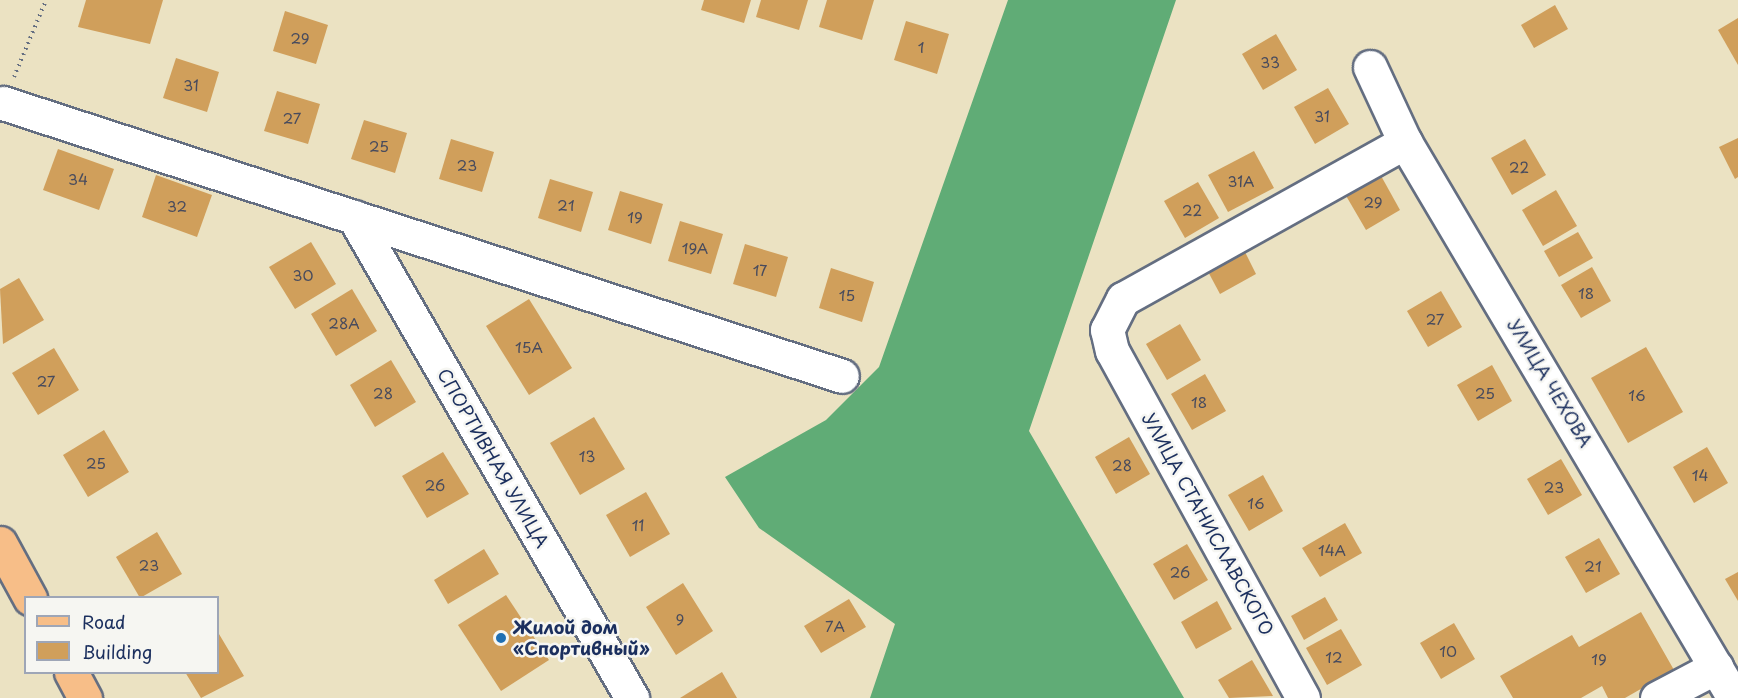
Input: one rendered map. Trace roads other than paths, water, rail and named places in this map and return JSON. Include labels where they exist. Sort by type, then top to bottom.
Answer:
[{"type":"main road","points":[[0,543],[29,596]]},
{"type":"main road","points":[[72,674],[85,698]]},
{"type":"street","name":"УЛИЦА ЧЕХОВА","points":[[1370,67],[1405,142],[1734,698]]},
{"type":"street","points":[[3,103],[842,376]]},
{"type":"street","name":"УЛИЦА СТАНИСЛАВСКОГО","points":[[1304,698],[1112,351],[1107,330],[1123,299],[1405,142]]},
{"type":"street","name":"СПОРТИВНАЯ УЛИЦА","points":[[354,217],[632,698]]},
{"type":"street","points":[[1657,698],[1716,667]]},
{"type":"place","name":"Жилой дом «Спортивный»","points":[[501,638]]}]
